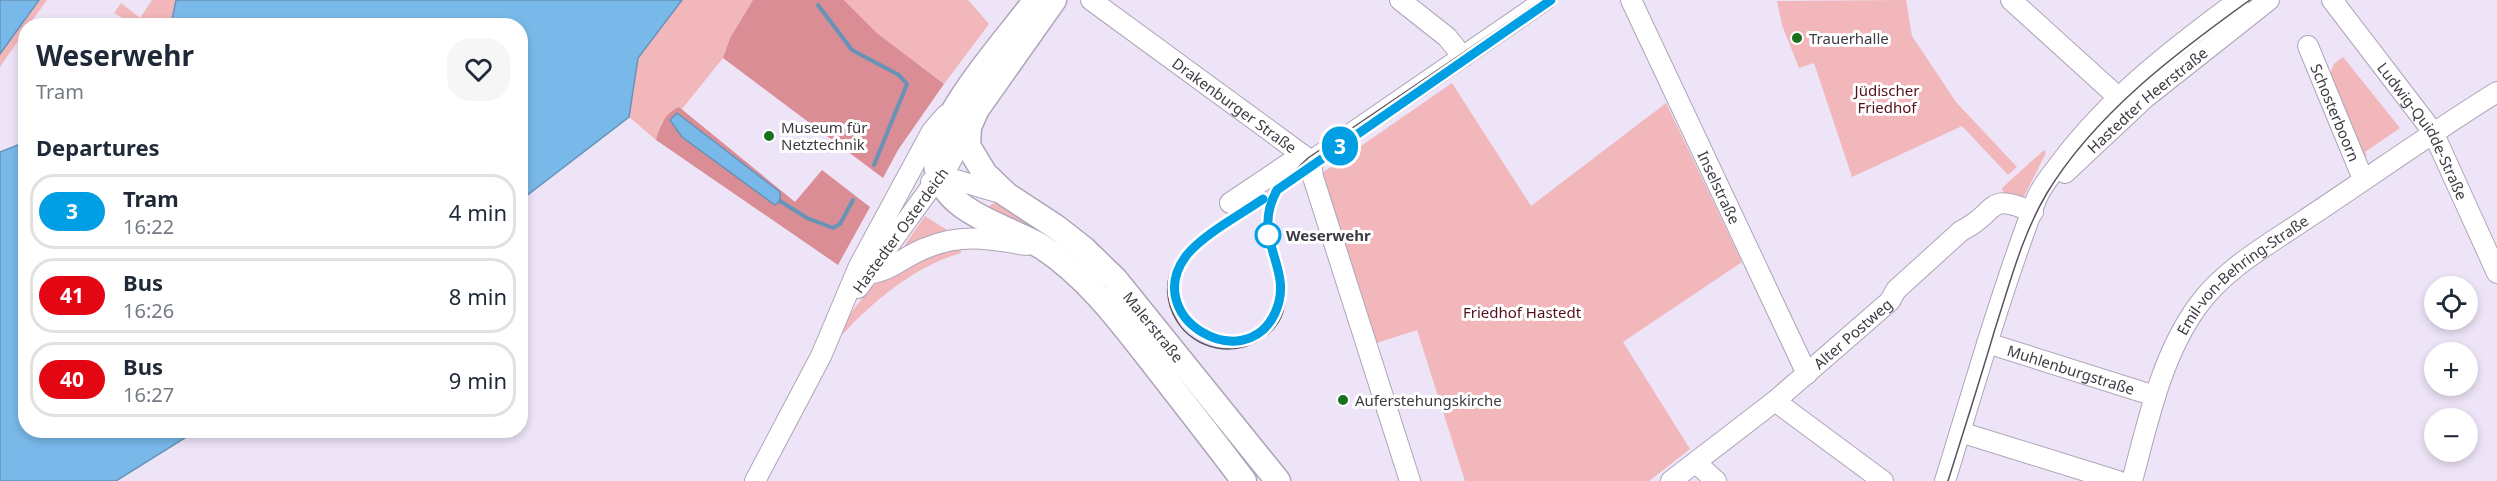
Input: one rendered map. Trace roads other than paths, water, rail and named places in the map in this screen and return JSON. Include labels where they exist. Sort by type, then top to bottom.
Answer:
[{"type":"main road","name":"Hastedter Osterdeich","points":[[958,102],[1032,5],[1039,0]]},
{"type":"main road","name":"Hastedter Osterdeich","points":[[969,127],[977,109],[1054,0]]},
{"type":"main road","points":[[941,179],[936,163],[938,147],[958,102]]},
{"type":"main road","name":"Malerstraße","points":[[969,127],[968,146],[978,165],[999,194],[1056,227],[1115,279],[1278,481]]},
{"type":"main road","name":"Malerstraße","points":[[941,179],[956,201],[1042,247],[1070,269],[1120,320],[1244,481]]},
{"type":"street","name":"Drakenburger Straße","points":[[1091,0],[1311,161],[1313,177],[1410,481]]},
{"type":"street","points":[[1400,0],[1447,37],[1463,57]]},
{"type":"street","points":[[1230,203],[1294,160],[1311,161],[1545,0]]},
{"type":"street","name":"Inselstraße","points":[[1631,0],[1807,374]]},
{"type":"street","points":[[2012,0],[2119,98]]},
{"type":"street","name":"Hastedter Heerstraße","points":[[1945,481],[2013,262],[2034,212],[2036,199],[2069,151],[2119,98],[2187,38],[2239,0]]},
{"type":"street","name":"Hastedter Heerstraße","points":[[2034,212],[2062,176],[2145,98],[2269,0]]},
{"type":"street","name":"Ludwig-Quidde-Straße","points":[[2332,0],[2433,132],[2497,273]]},
{"type":"street","name":"Schosterboorn","points":[[2308,46],[2363,179]]},
{"type":"street","name":"Emil-von-Behring-Straße","points":[[2132,481],[2155,396],[2178,337],[2204,298],[2236,267],[2433,132],[2497,92]]},
{"type":"street","name":"Hastedter Osterdeich","points":[[755,481],[843,309],[859,266],[899,191],[932,131],[958,102]]},
{"type":"street","name":"Hastedter Osterdeich","points":[[843,309],[931,187],[941,179],[969,127]]},
{"type":"street","name":"Malerstraße","points":[[899,191],[941,179],[969,183],[999,194]]},
{"type":"street","points":[[982,237],[974,225],[975,212],[981,200],[999,194]]},
{"type":"street","name":"Alter Postweg","points":[[1671,481],[1807,374],[1890,302],[1896,290],[1961,231],[1971,226],[1998,202],[2007,201],[2034,212]]},
{"type":"street","name":"Malerstraße","points":[[869,273],[875,274],[927,247],[954,240],[982,237],[1042,247]]},
{"type":"street","name":"Muhlenburgstraße","points":[[1987,343],[2155,396]]},
{"type":"street","points":[[1775,401],[1883,481]]},
{"type":"street","points":[[1960,432],[2118,481]]},
{"type":"street","points":[[1696,463],[1716,481]]},
{"type":"water","points":[[0,0],[39,0],[26,18],[18,18],[18,29],[0,54]]},
{"type":"water","points":[[176,0],[682,0],[638,58],[629,117],[528,195],[528,18],[172,18]]},
{"type":"water","points":[[677,113],[780,192],[780,201],[775,205],[682,137],[670,120]]},
{"type":"water","points":[[18,145],[18,438],[185,438],[116,481],[0,481],[0,152]]},
{"type":"waterway","points":[[818,5],[852,50],[899,75],[907,84],[874,165]]},
{"type":"waterway","points":[[780,201],[807,218],[833,228],[840,224],[853,200]]},
{"type":"tram line","points":[[1541,0],[1308,158],[1278,188],[1274,195],[1270,203],[1267,211],[1266,227],[1284,293],[1284,308],[1278,323],[1264,337],[1242,347],[1223,349],[1194,339],[1184,331],[1170,307],[1168,283],[1173,269],[1185,253],[1209,234],[1276,190],[1310,166],[1345,143],[1551,0]]},
{"type":"tram line","name":"3","points":[[1263,199],[1199,243],[1185,257],[1178,272],[1175,290],[1181,312],[1193,328],[1213,339],[1234,341],[1257,334],[1275,314],[1281,291],[1268,235],[1266,214],[1277,190],[1551,0]]},
{"type":"tram line","points":[[1948,481],[2017,260],[2030,225],[2047,193],[2066,164],[2113,111],[2194,41],[2250,0]]},
{"type":"place","name":"Trauerhalle","points":[[1797,38]]},
{"type":"place","name":"Museum für Netztechnik","points":[[769,136]]},
{"type":"place","name":"Weserwehr","points":[[1268,235]]},
{"type":"place","name":"Auferstehungskirche","points":[[1343,400]]},
{"type":"park label","name":"Jüdischer Friedhof","points":[[1887,98]]},
{"type":"park label","name":"Friedhof Hastedt","points":[[1522,312]]}]
